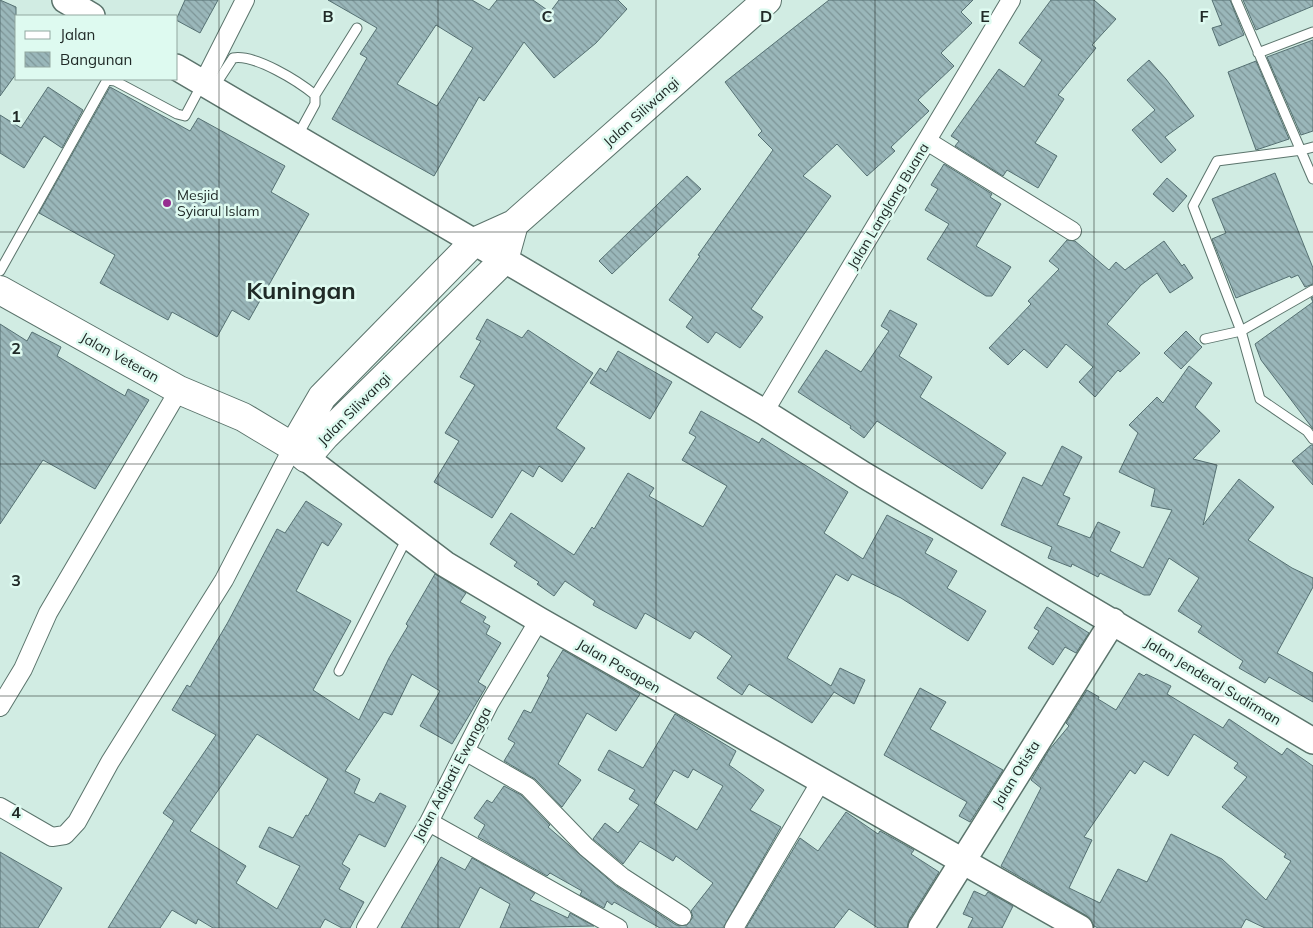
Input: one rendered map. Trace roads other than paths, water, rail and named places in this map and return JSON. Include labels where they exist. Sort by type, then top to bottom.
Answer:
[{"type":"main road","points":[[65,0],[90,15]]},
{"type":"main road","name":"Jalan Siliwangi","points":[[299,452],[322,397],[474,242],[514,224],[768,0]]},
{"type":"main road","name":"Jalan Jenderal Sudirman","points":[[178,68],[764,412],[864,475],[1313,741]]},
{"type":"main road","name":"Jalan Siliwangi","points":[[299,452],[325,436],[504,260],[514,224]]},
{"type":"main road","name":"Jalan Veteran","points":[[0,290],[179,390],[244,417],[299,452]]},
{"type":"main road","name":"Jalan Pasapen","points":[[299,452],[445,564],[539,620],[1080,928]]},
{"type":"main road","name":"Jalan Otista","points":[[920,928],[1113,621]]},
{"type":"street","points":[[208,86],[245,0]]},
{"type":"street","name":"Jalan Langlang Buana","points":[[764,412],[1011,0]]},
{"type":"street","points":[[927,141],[1072,231]]},
{"type":"street","points":[[0,707],[23,669],[48,613],[179,390]]},
{"type":"street","points":[[0,807],[52,837],[65,836],[77,822],[110,762],[224,580],[299,452]]},
{"type":"street","name":"Jalan Adipati Ewangga","points":[[366,928],[429,822],[489,704],[539,620]]},
{"type":"street","points":[[465,751],[528,788],[600,859],[682,916]]},
{"type":"street","points":[[734,928],[821,781]]},
{"type":"street","points":[[429,822],[618,928]]},
{"type":"lane","points":[[1236,0],[1313,179]]},
{"type":"lane","points":[[296,138],[316,104],[316,95],[357,28]]},
{"type":"lane","points":[[1258,53],[1313,32]]},
{"type":"lane","points":[[0,271],[107,80],[115,81],[177,114],[185,116],[229,62],[233,58],[244,56],[272,68],[316,95]]},
{"type":"lane","points":[[1313,146],[1302,150],[1217,161],[1193,206],[1241,331],[1260,400],[1307,431],[1313,439]]},
{"type":"lane","points":[[1209,338],[1241,331],[1313,290]]},
{"type":"lane","points":[[340,671],[408,536]]},
{"type":"place","name":"Mesjid Syiarul Islam","points":[[167,203]]},
{"type":"district","name":"Kuningan","points":[[301,290]]}]
